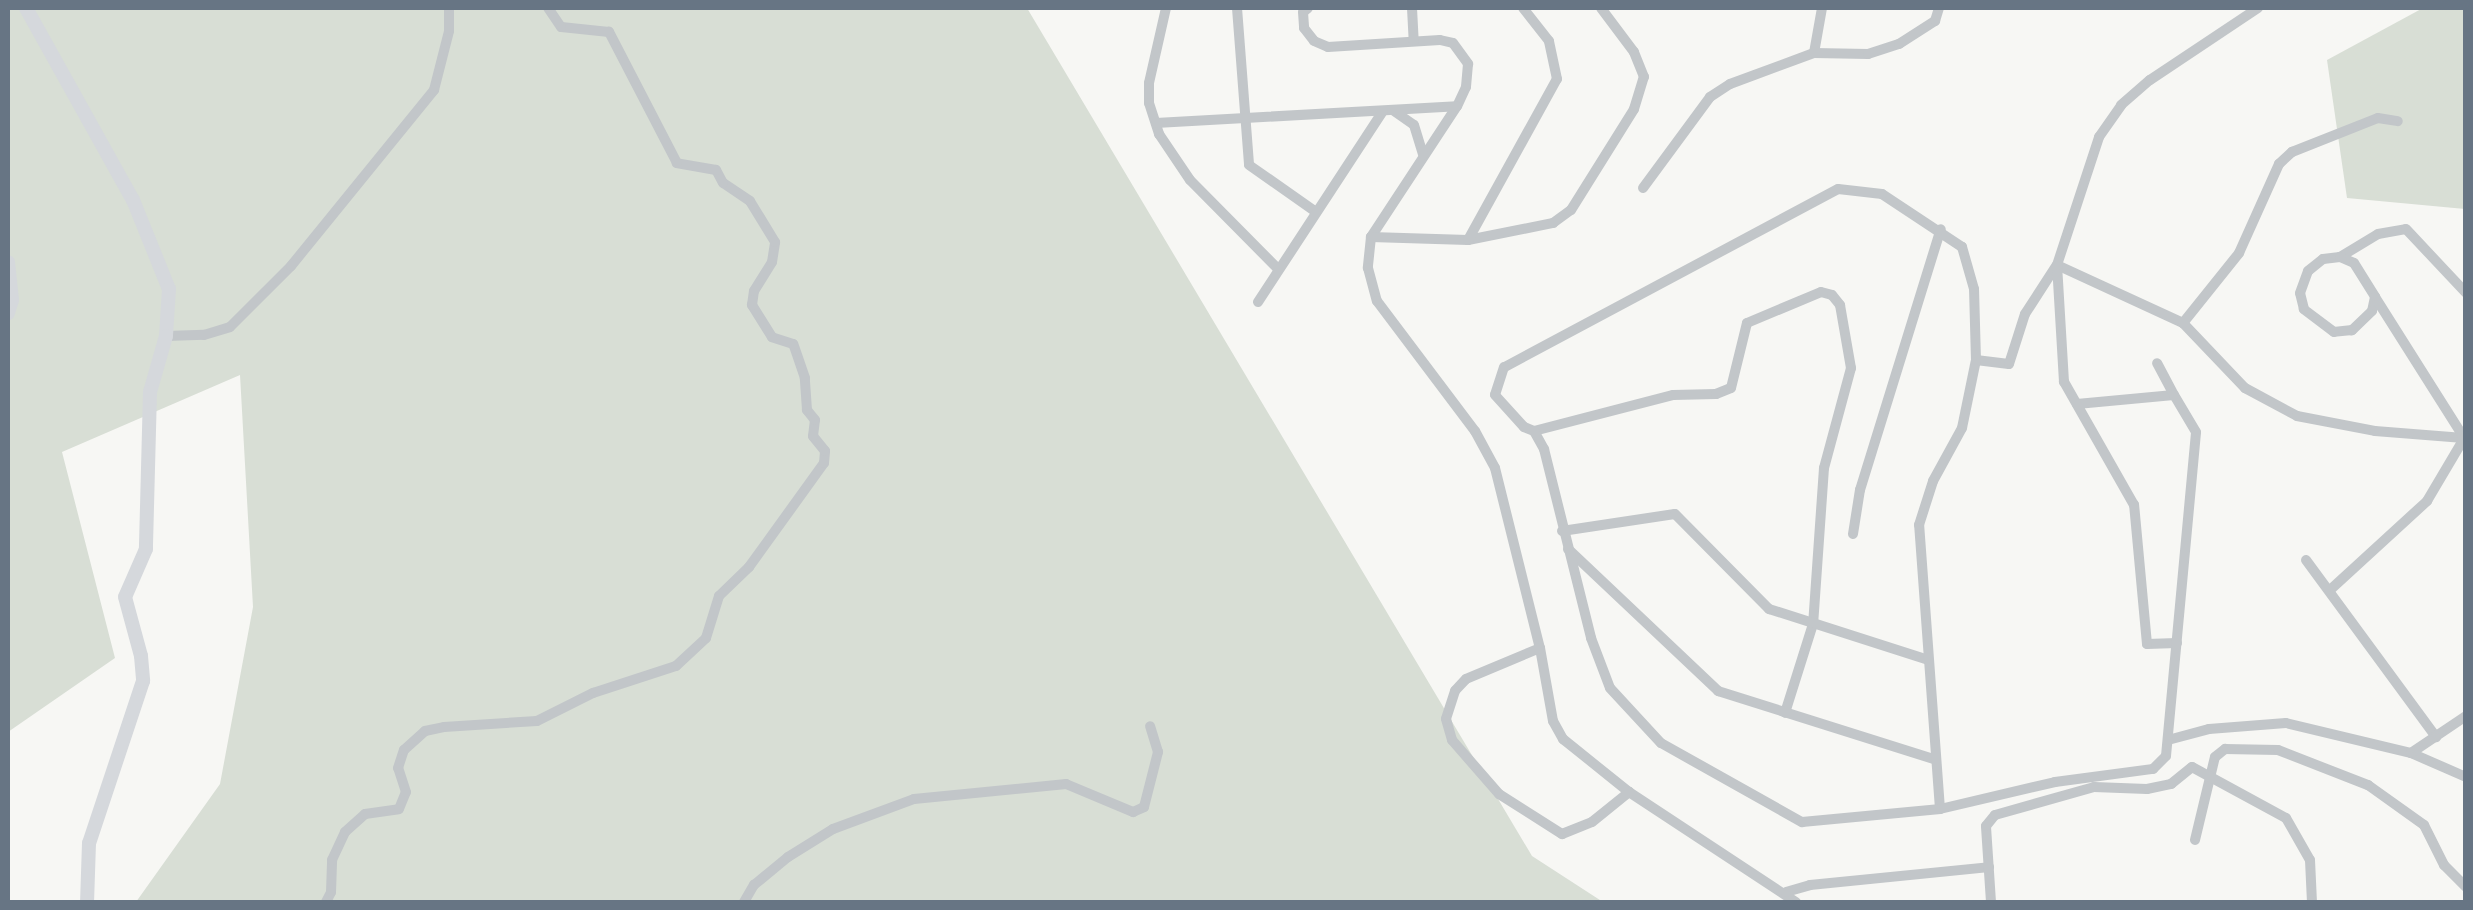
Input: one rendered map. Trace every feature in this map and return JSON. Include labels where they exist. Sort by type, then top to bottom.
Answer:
[{"type":"street","points":[[26,8],[153,244],[169,290],[166,336],[150,392],[146,549],[125,597],[141,656],[142,680],[89,843],[87,902]]},
{"type":"street","points":[[166,336],[204,336],[230,327],[291,266],[434,90],[449,31],[449,8]]},
{"type":"street","points":[[326,902],[331,892],[332,860],[345,832],[365,814],[399,809],[406,792],[398,768],[404,750],[425,731],[537,722],[593,693],[676,666],[706,638],[719,596],[749,566],[824,463],[825,450],[813,436],[815,420],[807,410],[805,378],[793,344],[772,337],[752,305],[754,291],[772,262],[775,242],[750,201],[722,183],[716,170],[676,163],[609,32],[561,27],[548,8]]},
{"type":"street","points":[[1166,8],[1149,83],[1156,123],[1190,180],[1278,270]]},
{"type":"street","points":[[1237,8],[1249,165],[1316,212]]},
{"type":"street","points":[[1308,8],[1303,12],[1304,28],[1314,41],[1328,47],[1440,40],[1462,51],[1470,75],[1457,106],[1370,238],[1368,268],[1377,301],[1475,431],[1495,468],[1540,648],[1552,721],[1563,740],[1629,792],[1796,902]]},
{"type":"street","points":[[1412,8],[1414,41]]},
{"type":"street","points":[[1468,240],[1558,78],[1549,41],[1523,8]]},
{"type":"street","points":[[1370,238],[1468,240],[1553,223],[1571,210],[1634,110],[1644,77],[1641,66],[1601,8]]},
{"type":"street","points":[[1814,53],[1822,8]]},
{"type":"street","points":[[1643,188],[1710,97],[1759,70],[1814,53],[1868,54],[1899,44],[1935,21],[1939,8]]},
{"type":"street","points":[[1976,360],[2008,364],[2024,314],[2057,266],[2099,138],[2122,105],[2150,80],[2258,8]]},
{"type":"street","points":[[1156,123],[1457,106]]},
{"type":"street","points":[[1389,110],[1414,126],[1423,156]]},
{"type":"street","points":[[1258,302],[1389,110]]},
{"type":"street","points":[[2183,323],[2239,252],[2279,164],[2292,152],[2378,118],[2398,122]]},
{"type":"street","points":[[1785,714],[1813,624],[1824,468],[1851,368],[1840,305],[1832,295],[1822,292],[1747,323],[1731,388],[1716,394],[1672,396],[1534,431],[1524,428],[1495,396],[1504,367],[1807,202],[1838,189],[1862,188],[1882,194],[1941,229],[1962,246],[1968,262],[1976,360],[1962,428],[1922,506],[1920,585],[1940,809]]},
{"type":"street","points":[[1853,534],[1860,490],[1941,229]]},
{"type":"street","points":[[2376,298],[2372,312],[2352,330],[2334,332],[2304,309],[2300,292],[2308,271],[2324,260],[2340,257],[2378,234],[2406,229],[2466,293]]},
{"type":"street","points":[[2340,257],[2354,263],[2465,438]]},
{"type":"street","points":[[8,262],[12,300],[8,313]]},
{"type":"street","points":[[2057,266],[2183,323],[2245,388],[2296,416],[2375,430],[2465,438]]},
{"type":"street","points":[[2057,266],[2064,382],[2134,505],[2147,644],[2177,643]]},
{"type":"street","points":[[1534,431],[1544,449],[1597,660],[1610,688],[1660,743],[1802,822],[1940,809],[2056,782],[2153,769],[2166,756],[2196,432],[2156,363]]},
{"type":"street","points":[[2076,404],[2174,395]]},
{"type":"street","points":[[2330,590],[2427,501],[2465,438]]},
{"type":"street","points":[[1562,531],[1675,514],[1768,610],[1926,659]]},
{"type":"street","points":[[1567,548],[1718,691],[1934,759]]},
{"type":"street","points":[[2306,560],[2436,737]]},
{"type":"street","points":[[1540,648],[1466,679],[1454,691],[1446,720],[1452,740],[1500,794],[1562,834],[1592,822],[1629,792]]},
{"type":"street","points":[[2411,753],[2466,716]]},
{"type":"street","points":[[2168,740],[2209,729],[2286,723],[2411,753],[2466,778]]},
{"type":"street","points":[[744,902],[754,885],[818,838],[914,800],[1066,784],[1133,812],[1144,807],[1153,781],[1158,752],[1150,726]]},
{"type":"street","points":[[2196,840],[2215,757],[2225,749],[2278,750],[2342,772],[2424,825],[2444,865],[2466,888]]},
{"type":"street","points":[[1991,902],[1986,826],[1994,815],[2094,786],[2171,784],[2192,767],[2286,818],[2310,860],[2312,902]]},
{"type":"street","points":[[1786,892],[1810,885],[1989,867]]},
{"type":"shaded area","points":[[8,8],[1027,8],[1532,856],[1603,902],[136,902],[220,784],[253,607],[240,375],[62,452],[115,658],[8,732]]},
{"type":"shaded area","points":[[2423,8],[2465,8],[2465,209],[2347,198],[2327,60]]}]
